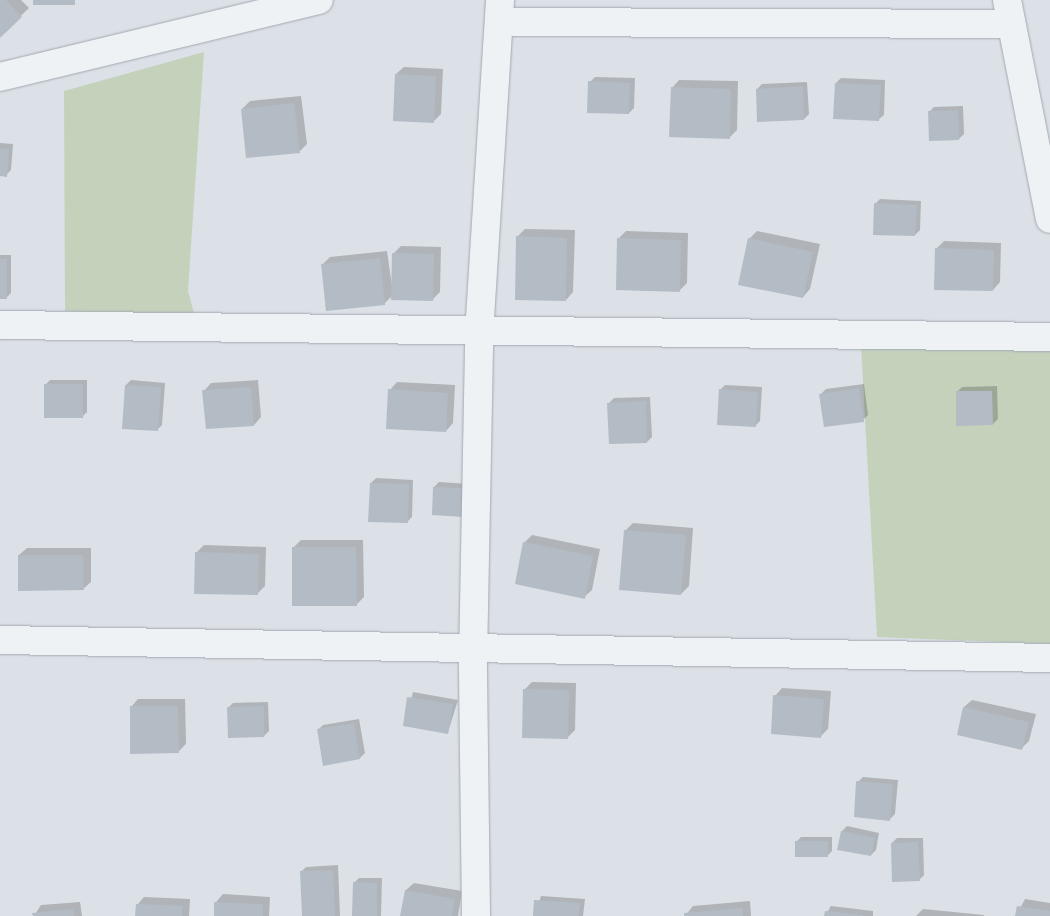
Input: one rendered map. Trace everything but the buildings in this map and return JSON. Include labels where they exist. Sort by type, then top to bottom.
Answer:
[{"type":"street","points":[[0,77],[287,4],[319,0]]},
{"type":"street","points":[[476,916],[474,648],[479,334],[499,11],[1009,12],[1050,219]]},
{"type":"street","points":[[0,325],[479,334],[1050,337]]},
{"type":"street","points":[[0,640],[1050,658]]},
{"type":"green space","points":[[204,52],[188,291],[195,317],[65,311],[64,91]]},
{"type":"green space","points":[[1050,343],[1050,644],[877,637],[861,345]]}]
